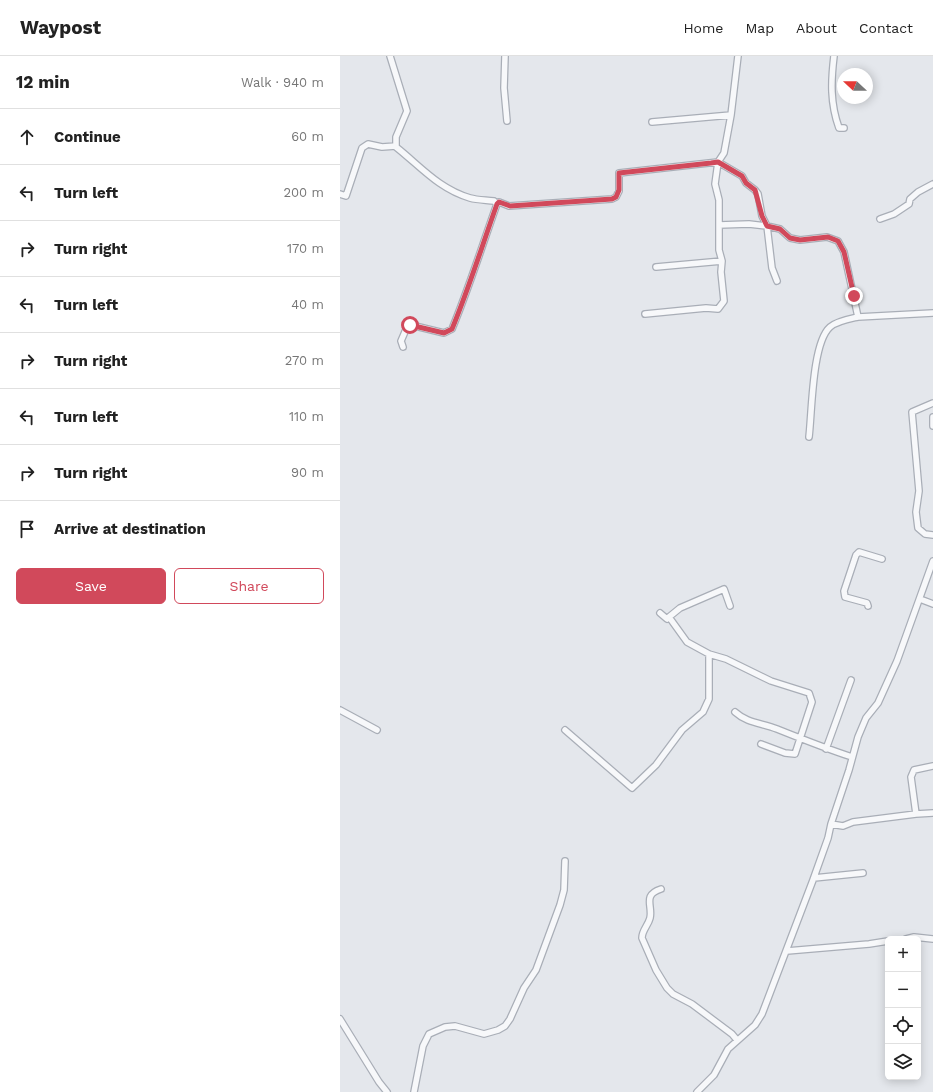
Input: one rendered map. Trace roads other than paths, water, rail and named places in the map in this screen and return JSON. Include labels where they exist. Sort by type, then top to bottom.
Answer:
[{"type":"street","points":[[390,56],[407,111],[399,130],[396,146]]},
{"type":"street","points":[[505,56],[504,88],[507,121]]},
{"type":"street","points":[[645,314],[706,308],[718,309],[724,301],[720,272],[722,261],[719,250],[719,200],[715,184],[718,162],[724,154],[731,115],[738,56]]},
{"type":"street","points":[[834,56],[831,84],[832,101],[839,128],[844,128]]},
{"type":"street","points":[[652,122],[731,115]]},
{"type":"street","points":[[340,194],[346,196],[362,148],[368,144],[382,147],[396,146],[420,165],[429,176],[444,186],[471,198],[494,201],[497,204],[499,202],[510,206],[612,199],[616,197],[619,190],[619,173],[718,162],[742,176],[746,183],[755,190],[762,216],[767,226],[772,268],[777,281]]},
{"type":"street","points":[[880,219],[894,214],[909,204],[910,199],[918,192],[933,184]]},
{"type":"street","points":[[403,347],[401,341],[407,327],[410,325],[444,333],[452,329],[483,248],[485,234],[497,204]]},
{"type":"street","points":[[720,225],[749,224],[767,226],[780,229],[790,238],[800,240],[828,237],[838,241],[844,252],[858,317]]},
{"type":"street","points":[[656,267],[722,261]]},
{"type":"street","points":[[809,437],[816,362],[822,336],[830,326],[858,317],[933,313]]},
{"type":"street","points":[[933,403],[912,412],[918,491],[916,512],[918,528],[925,534],[933,535]]},
{"type":"street","points":[[933,416],[933,426]]},
{"type":"street","points":[[868,606],[867,603],[845,597],[844,591],[856,555],[859,552],[882,559]]},
{"type":"street","points":[[697,1092],[704,1083],[714,1075],[725,1053],[737,1040],[755,1025],[762,1014],[787,951],[828,838],[858,737],[866,718],[878,703],[897,661],[933,561]]},
{"type":"street","points":[[660,613],[666,619],[680,608],[724,589],[730,606]]},
{"type":"street","points":[[920,599],[933,604]]},
{"type":"street","points":[[669,617],[687,642],[709,654],[726,659],[771,681],[809,693],[812,702],[795,754],[785,753],[760,744]]},
{"type":"street","points":[[565,730],[632,788],[656,765],[682,730],[703,712],[709,698],[709,654]]},
{"type":"street","points":[[826,749],[851,680]]},
{"type":"street","points":[[340,710],[377,730]]},
{"type":"street","points":[[735,712],[753,723],[775,729],[826,749],[852,757]]},
{"type":"street","points":[[916,814],[911,777],[914,770],[933,766]]},
{"type":"street","points":[[831,824],[843,826],[853,822],[933,813]]},
{"type":"street","points":[[414,1092],[420,1069],[423,1046],[429,1034],[445,1027],[455,1026],[484,1034],[498,1030],[510,1019],[524,988],[536,970],[560,905],[564,890],[565,861]]},
{"type":"street","points":[[814,878],[863,873]]},
{"type":"street","points":[[661,889],[654,892],[650,898],[650,917],[642,934],[642,938],[659,976],[672,994],[692,1004],[732,1034],[737,1040]]},
{"type":"street","points":[[921,937],[933,938]]},
{"type":"street","points":[[787,951],[885,941]]},
{"type":"street","points":[[340,1019],[379,1082],[387,1092]]}]
